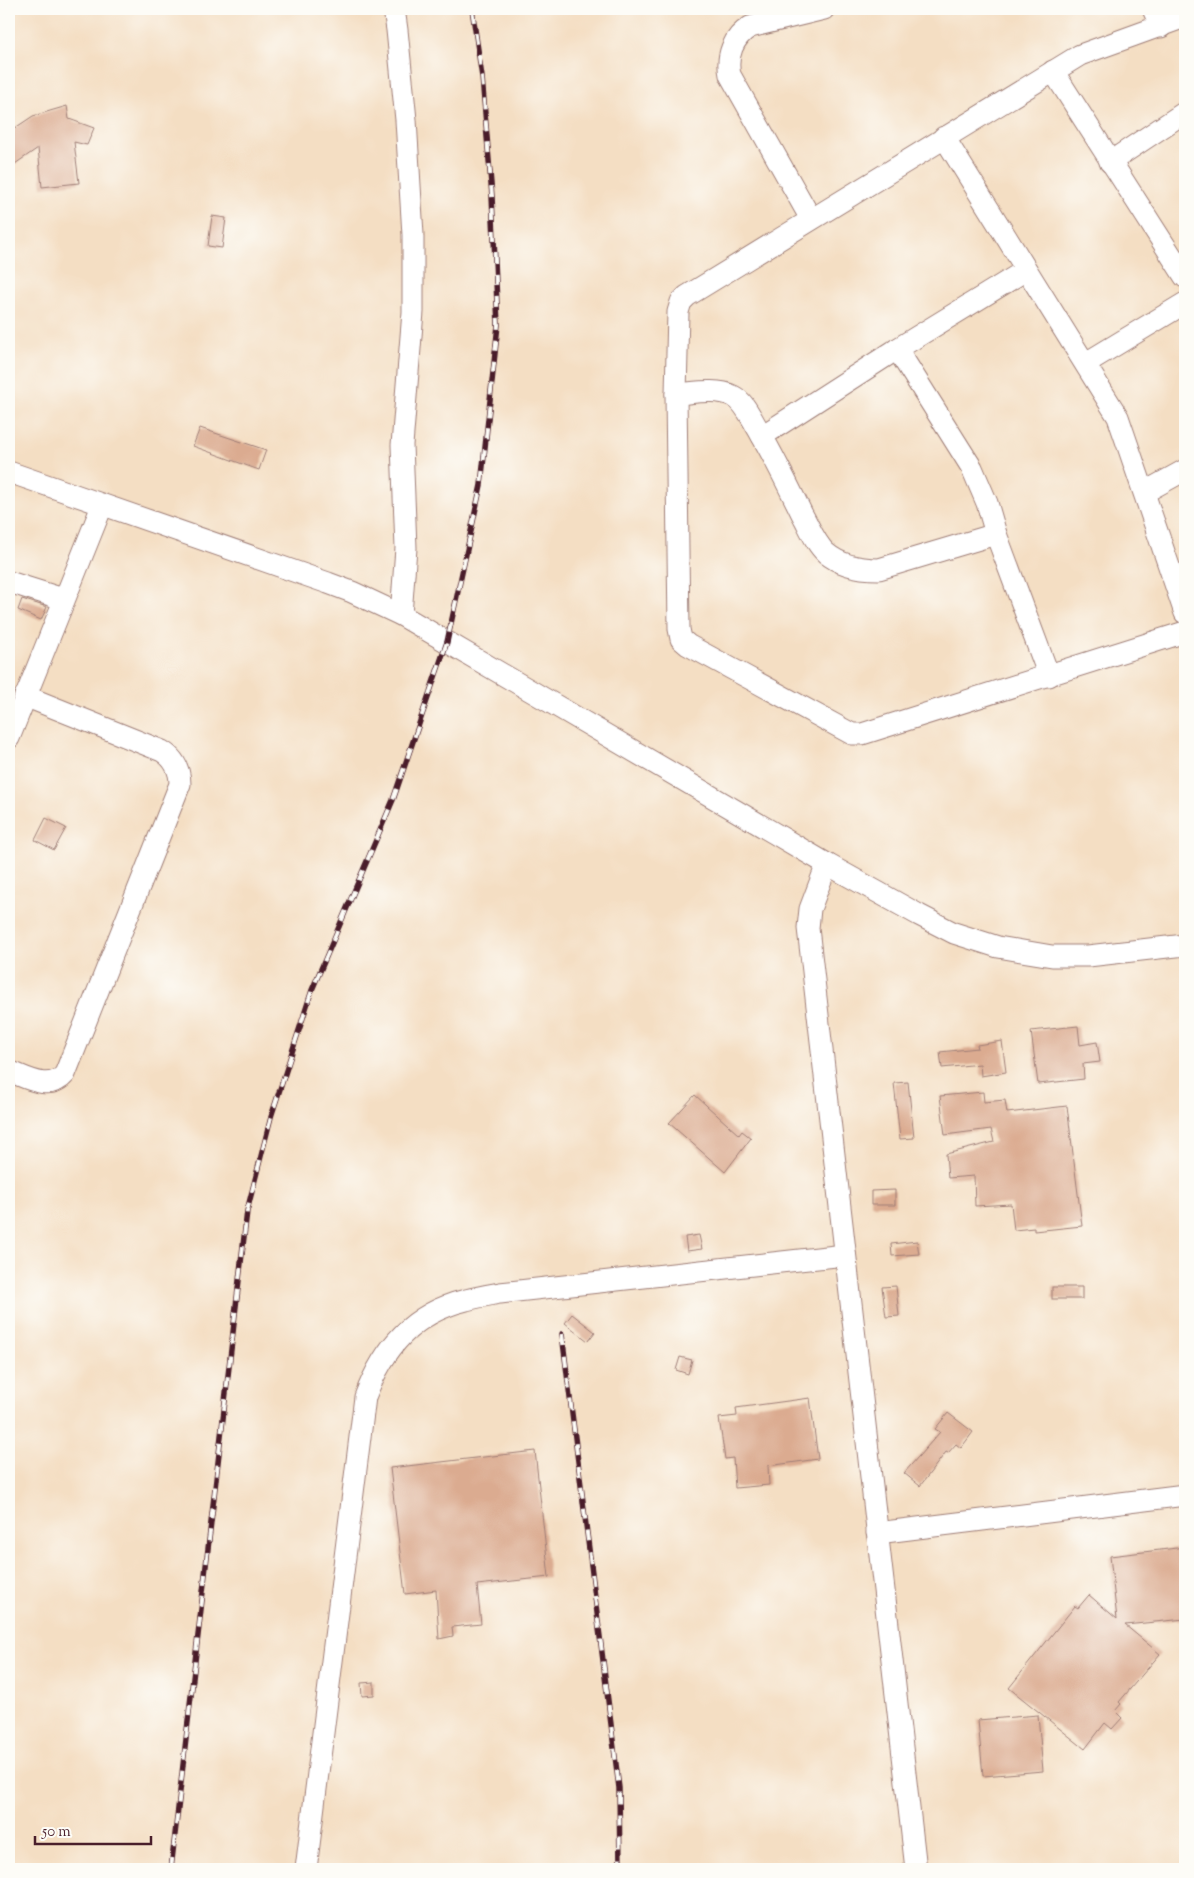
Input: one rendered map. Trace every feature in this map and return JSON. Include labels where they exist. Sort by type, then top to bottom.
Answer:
[{"type":"street","points":[[394,9],[406,120],[412,235],[413,312],[402,445],[406,548],[401,615]]},
{"type":"street","points":[[811,219],[730,75],[728,62],[733,45],[743,31],[750,27],[824,9]]},
{"type":"street","points":[[1185,17],[1157,18],[1080,55],[683,299],[678,312],[676,394],[679,629],[681,639],[855,734],[1049,676],[1185,632]]},
{"type":"street","points":[[1053,71],[1185,277]]},
{"type":"street","points":[[1110,162],[1185,112]]},
{"type":"street","points":[[944,137],[1086,363],[1118,418],[1185,613]]},
{"type":"street","points":[[762,436],[897,349],[1026,270]]},
{"type":"street","points":[[1086,363],[1185,303]]},
{"type":"street","points":[[897,349],[972,468],[987,503],[996,534],[1049,676]]},
{"type":"street","points":[[676,394],[718,392],[733,396],[745,407],[819,545],[825,552],[843,563],[863,569],[879,569],[996,534]]},
{"type":"street","points":[[1145,492],[1185,470]]},
{"type":"street","points":[[9,472],[102,506],[328,583],[401,615],[827,864],[940,926],[970,939],[998,947],[1052,956],[1088,956],[1185,945]]},
{"type":"street","points":[[9,738],[63,599],[102,506]]},
{"type":"street","points":[[9,582],[63,599]]},
{"type":"street","points":[[9,1071],[48,1083],[66,1074],[180,784],[178,769],[169,755],[162,751],[25,696]]},
{"type":"street","points":[[827,864],[810,909],[808,928],[916,1869]]},
{"type":"street","points":[[306,1869],[365,1397],[381,1360],[393,1344],[411,1326],[437,1310],[466,1300],[500,1293],[845,1254]]},
{"type":"street","points":[[877,1533],[1185,1495]]},
{"type":"building","points":[[67,106],[69,119],[94,128],[87,145],[74,142],[79,183],[42,187],[38,148],[9,168],[9,132],[33,116]]},
{"type":"building","points":[[212,216],[226,218],[222,248],[208,246]]},
{"type":"building","points":[[200,428],[266,450],[259,470],[193,446]]},
{"type":"building","points":[[22,599],[47,607],[41,620],[18,610]]},
{"type":"building","points":[[46,818],[66,828],[54,850],[35,840]]},
{"type":"building","points":[[1078,1026],[1080,1045],[1097,1042],[1100,1062],[1083,1064],[1084,1079],[1038,1084],[1031,1031]]},
{"type":"building","points":[[1002,1041],[1006,1072],[981,1076],[980,1064],[942,1068],[940,1052],[978,1048],[977,1045]]},
{"type":"building","points":[[908,1082],[914,1138],[900,1139],[894,1083]]},
{"type":"building","points":[[983,1092],[984,1102],[1005,1100],[1007,1113],[1067,1106],[1082,1226],[1034,1231],[1034,1228],[1014,1230],[1011,1204],[975,1206],[974,1176],[948,1178],[946,1154],[994,1142],[991,1129],[945,1135],[940,1096]]},
{"type":"building","points":[[695,1095],[739,1135],[742,1131],[751,1138],[725,1172],[669,1123]]},
{"type":"building","points":[[895,1190],[895,1205],[871,1205],[871,1191]]},
{"type":"building","points":[[699,1235],[702,1249],[687,1251],[685,1237]]},
{"type":"building","points":[[917,1241],[919,1254],[892,1256],[891,1244]]},
{"type":"building","points":[[896,1286],[899,1316],[886,1317],[882,1287]]},
{"type":"building","points":[[1052,1287],[1082,1287],[1082,1299],[1052,1299]]},
{"type":"building","points":[[572,1314],[595,1332],[588,1341],[565,1323]]},
{"type":"building","points":[[680,1357],[692,1360],[688,1374],[676,1370]]},
{"type":"building","points":[[810,1398],[818,1459],[768,1466],[769,1485],[735,1488],[733,1458],[725,1459],[719,1418],[737,1416],[736,1408]]},
{"type":"building","points":[[948,1413],[973,1432],[961,1448],[956,1444],[948,1453],[946,1452],[920,1486],[904,1473],[940,1432],[935,1429]]},
{"type":"building","points":[[535,1451],[549,1577],[477,1585],[481,1624],[452,1627],[453,1636],[439,1639],[436,1590],[405,1594],[390,1468]]},
{"type":"building","points":[[1185,1547],[1185,1619],[1125,1625],[1160,1654],[1119,1702],[1121,1704],[1115,1711],[1122,1718],[1112,1729],[1105,1723],[1085,1749],[1009,1688],[1075,1606],[1078,1608],[1089,1595],[1117,1619],[1110,1556]]},
{"type":"building","points":[[374,1682],[374,1695],[362,1696],[361,1683]]},
{"type":"building","points":[[1038,1715],[1043,1771],[983,1776],[978,1720]]},
{"type":"railway","points":[[171,1869],[247,1211],[271,1117],[312,990],[393,800],[447,642],[481,485],[498,325],[492,196],[482,77],[472,9]]},
{"type":"railway","points":[[562,1334],[619,1788],[620,1869]]}]
